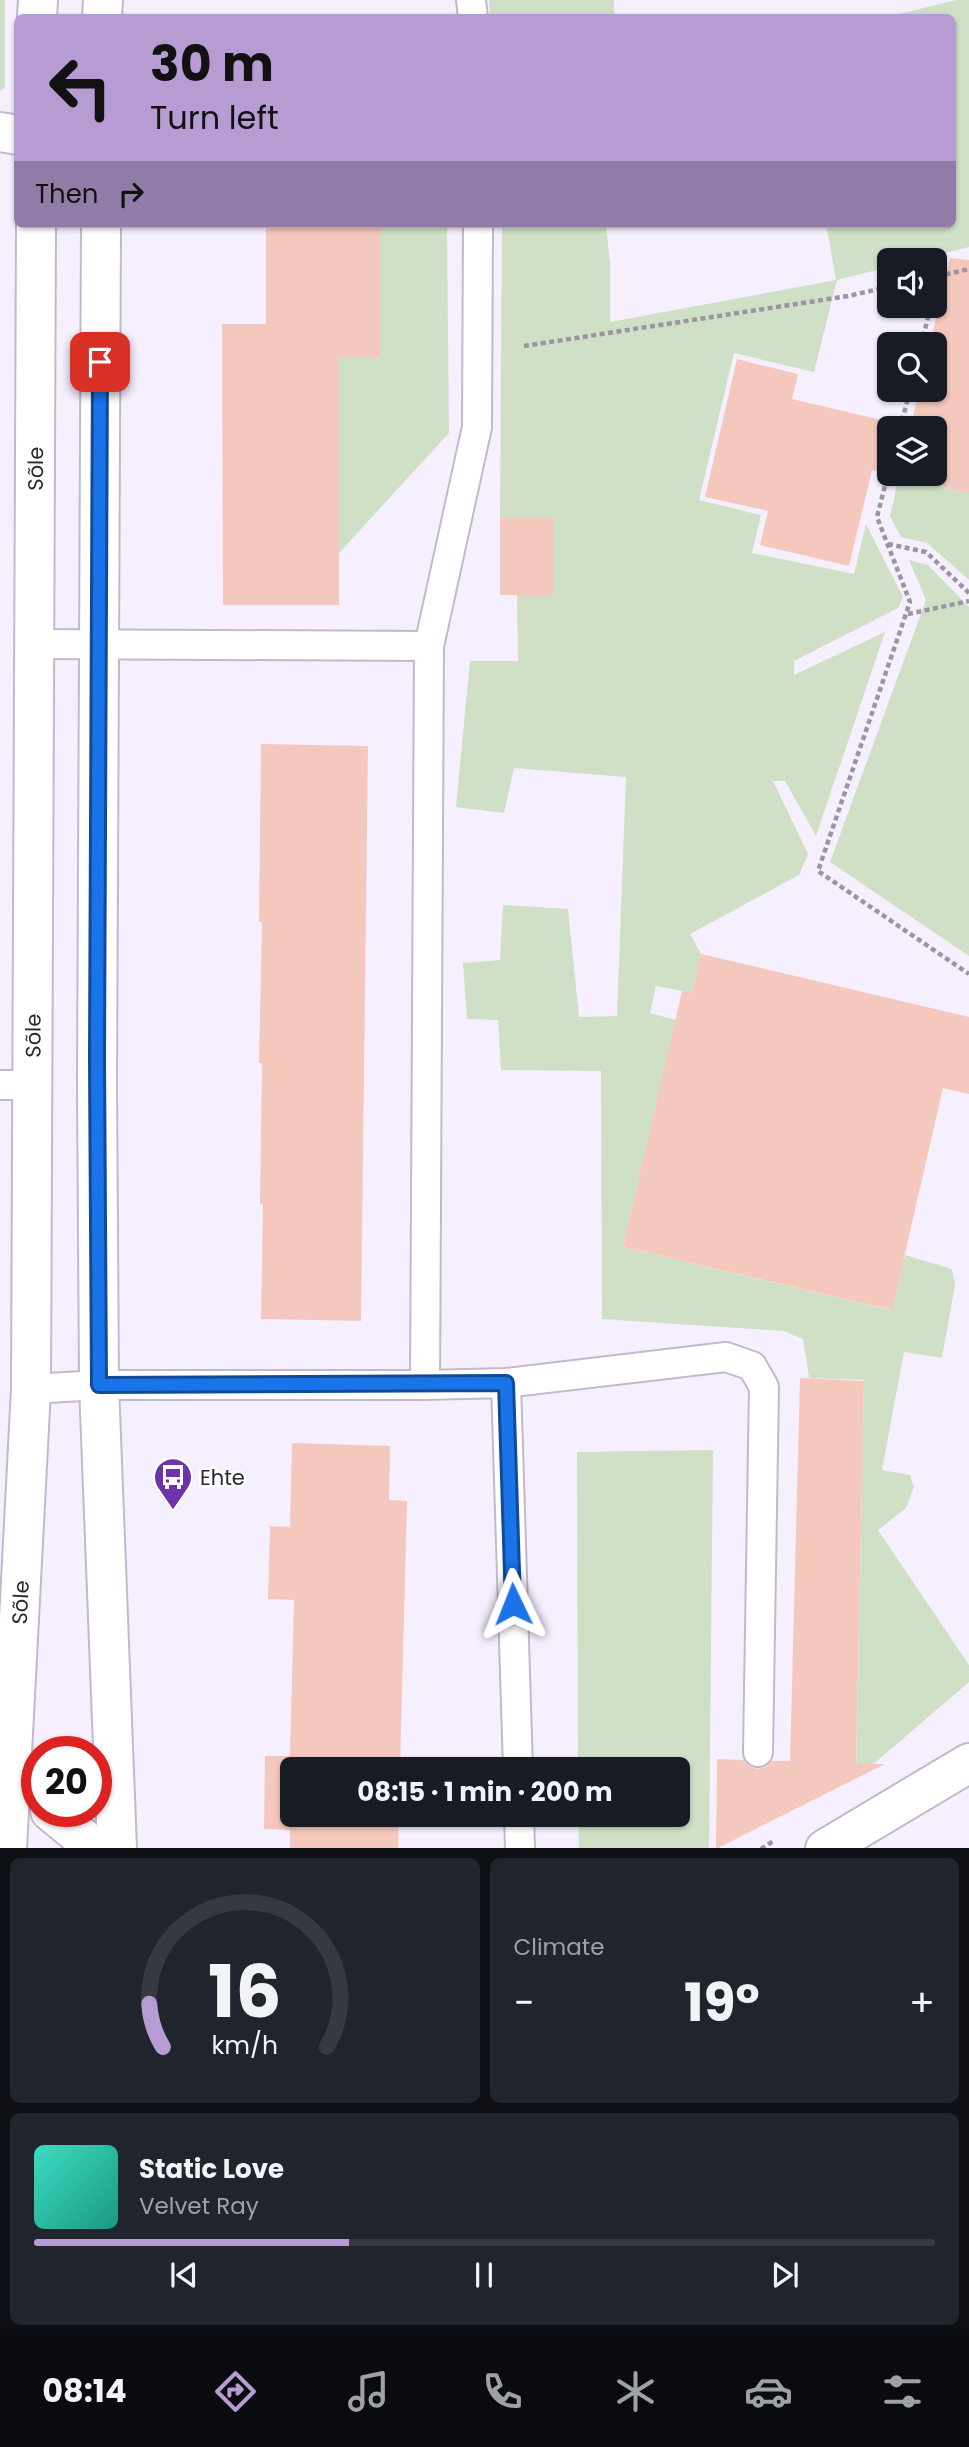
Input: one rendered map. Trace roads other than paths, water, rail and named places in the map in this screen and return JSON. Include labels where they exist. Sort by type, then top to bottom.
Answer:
[{"type":"main road","name":"Sõle","points":[[7,1848],[16,1789],[31,1389],[16,1085],[33,644],[36,228]]},
{"type":"main road","points":[[100,228],[97,1099],[99,1385],[117,1848]]},
{"type":"main road","points":[[831,1847],[969,1763]]},
{"type":"main road","points":[[69,1827],[95,1848]]},
{"type":"lane","points":[[425,1385],[429,646],[477,427],[478,228]]},
{"type":"lane","points":[[33,644],[429,646]]},
{"type":"lane","points":[[31,1389],[99,1385],[506,1383],[726,1357],[752,1366],[764,1387],[758,1752]]},
{"type":"lane","points":[[506,1383],[518,1757]]},
{"type":"lane","points":[[519,1827],[520,1848]]},
{"type":"place","name":"Ehte","points":[[173,1511]]}]
